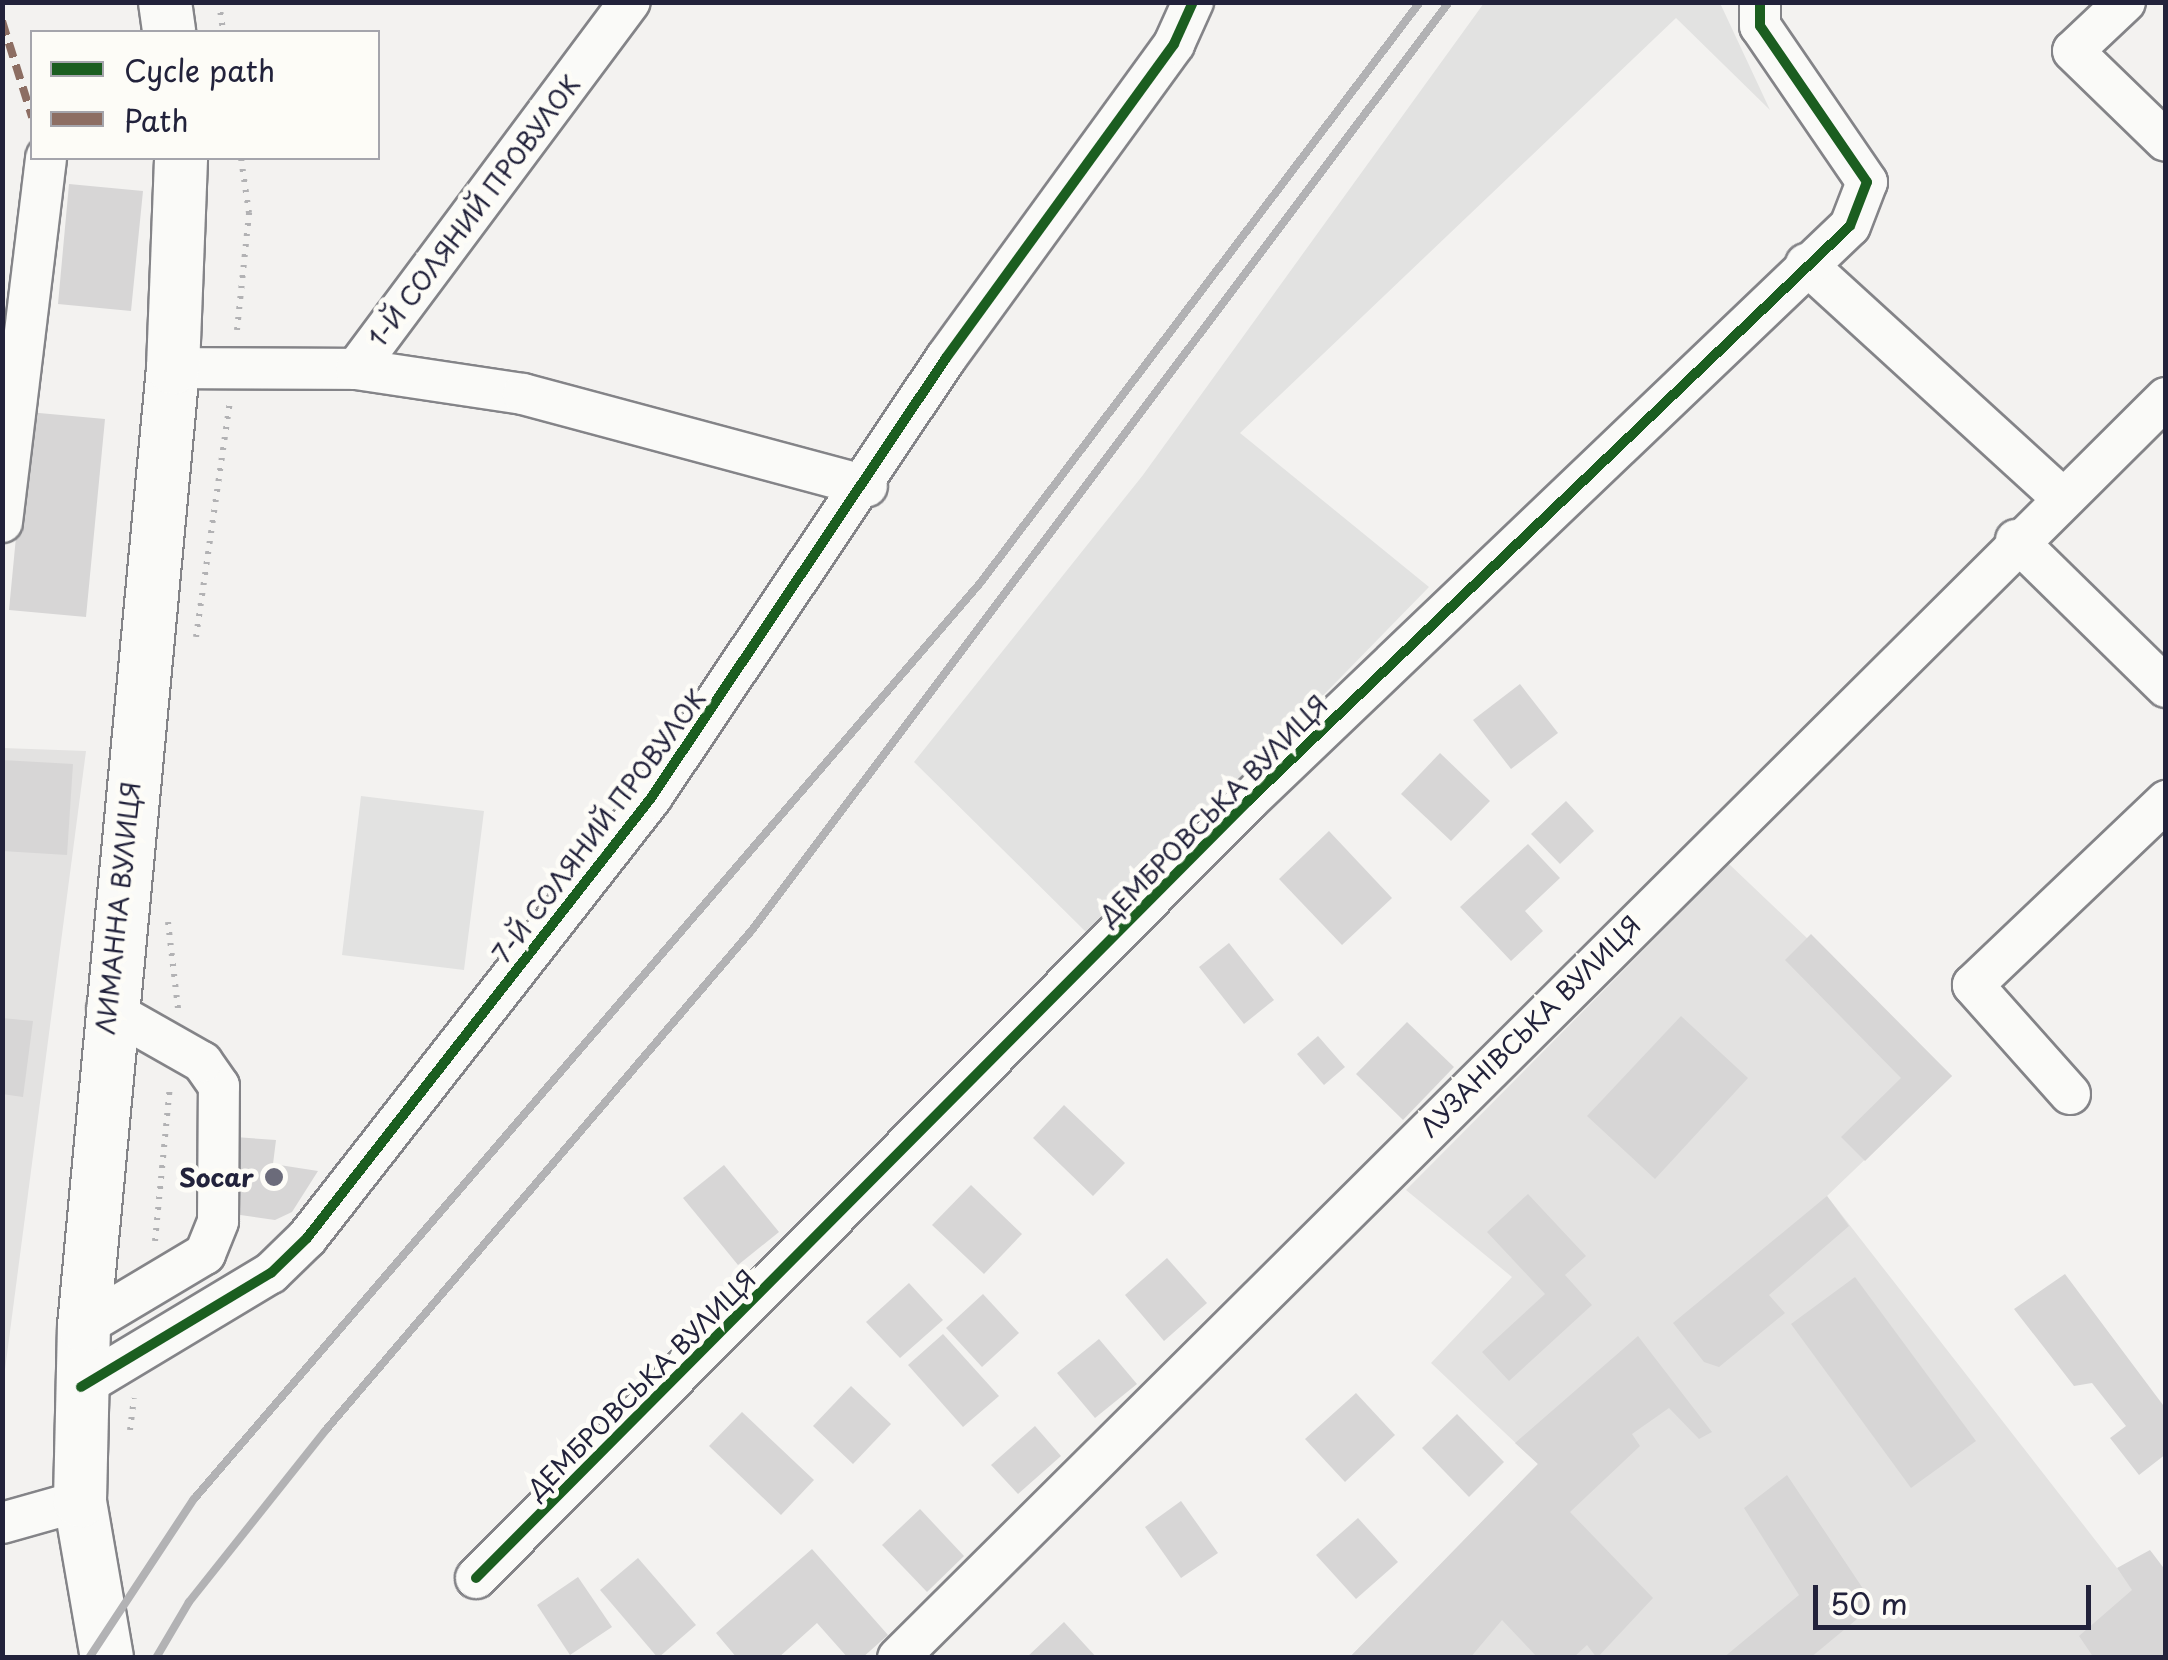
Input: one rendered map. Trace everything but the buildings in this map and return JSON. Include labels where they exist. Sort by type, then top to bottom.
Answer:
[{"type":"main road","points":[[165,2],[169,30]]},
{"type":"main road","name":"ЛИМАННА ВУЛИЦЯ","points":[[107,1658],[80,1501],[84,1326],[108,1008],[173,368],[181,160]]},
{"type":"street","name":"1-Й СОЛЯНИЙ ПРОВУЛОК","points":[[173,368],[232,372],[356,370],[630,2]]},
{"type":"street","name":"7-Й СОЛЯНИЙ ПРОВУЛОК","points":[[81,1387],[271,1273],[307,1238],[651,798],[867,486],[946,358],[1174,44],[1193,2]]},
{"type":"street","name":"ДЕМБРОВСЬКА ВУЛИЦЯ","points":[[476,1578],[1248,801],[1850,226],[1867,182],[1760,26],[1760,2]]},
{"type":"street","points":[[2124,2],[2073,52],[2166,141]]},
{"type":"street","points":[[2,522],[46,160]]},
{"type":"street","points":[[1806,264],[2061,497]]},
{"type":"street","points":[[356,370],[542,398],[867,486]]},
{"type":"street","name":"ЛУЗАНІВСЬКА ВУЛИЦЯ","points":[[898,1658],[2016,540],[2166,398]]},
{"type":"street","points":[[2016,540],[2166,687]]},
{"type":"street","points":[[2070,1094],[1973,985],[2166,801]]},
{"type":"street","points":[[84,1326],[149,1291],[205,1254],[218,1221],[219,1086],[202,1062],[108,1008]]},
{"type":"street","points":[[6,1520],[80,1501]]},
{"type":"path","points":[[219,2],[223,30]]},
{"type":"path","points":[[195,647],[249,213],[241,160]]},
{"type":"path","points":[[149,1291],[182,988],[164,910]]},
{"type":"path","points":[[128,1440],[142,1348]]},
{"type":"shaded area","points":[[1484,3],[1720,3],[1770,110],[1676,18],[1240,433],[1429,587],[1089,935],[914,762],[1143,475]]},
{"type":"shaded area","points":[[3,748],[86,751],[3,1385]]},
{"type":"shaded area","points":[[361,796],[484,811],[464,970],[342,955]]},
{"type":"shaded area","points":[[1729,864],[1952,1076],[1827,1196],[2117,1568],[2165,1635],[2165,1657],[1349,1658],[1538,1464],[1431,1363],[1512,1277],[1406,1190]]},
{"type":"railway","points":[[89,1658],[194,1499],[981,582],[1420,2]]},
{"type":"railway","points":[[156,1658],[189,1602],[325,1431],[752,930],[1449,2]]},
{"type":"marked path","points":[[2,21],[30,111]]},
{"type":"cycle path","points":[[81,1387],[271,1273],[307,1238],[651,798],[946,358],[1174,44],[1193,2]]},
{"type":"cycle path","points":[[476,1578],[1248,801],[1850,226],[1867,182],[1760,26],[1760,2]]},
{"type":"place","name":"Socar","points":[[274,1177]]}]
